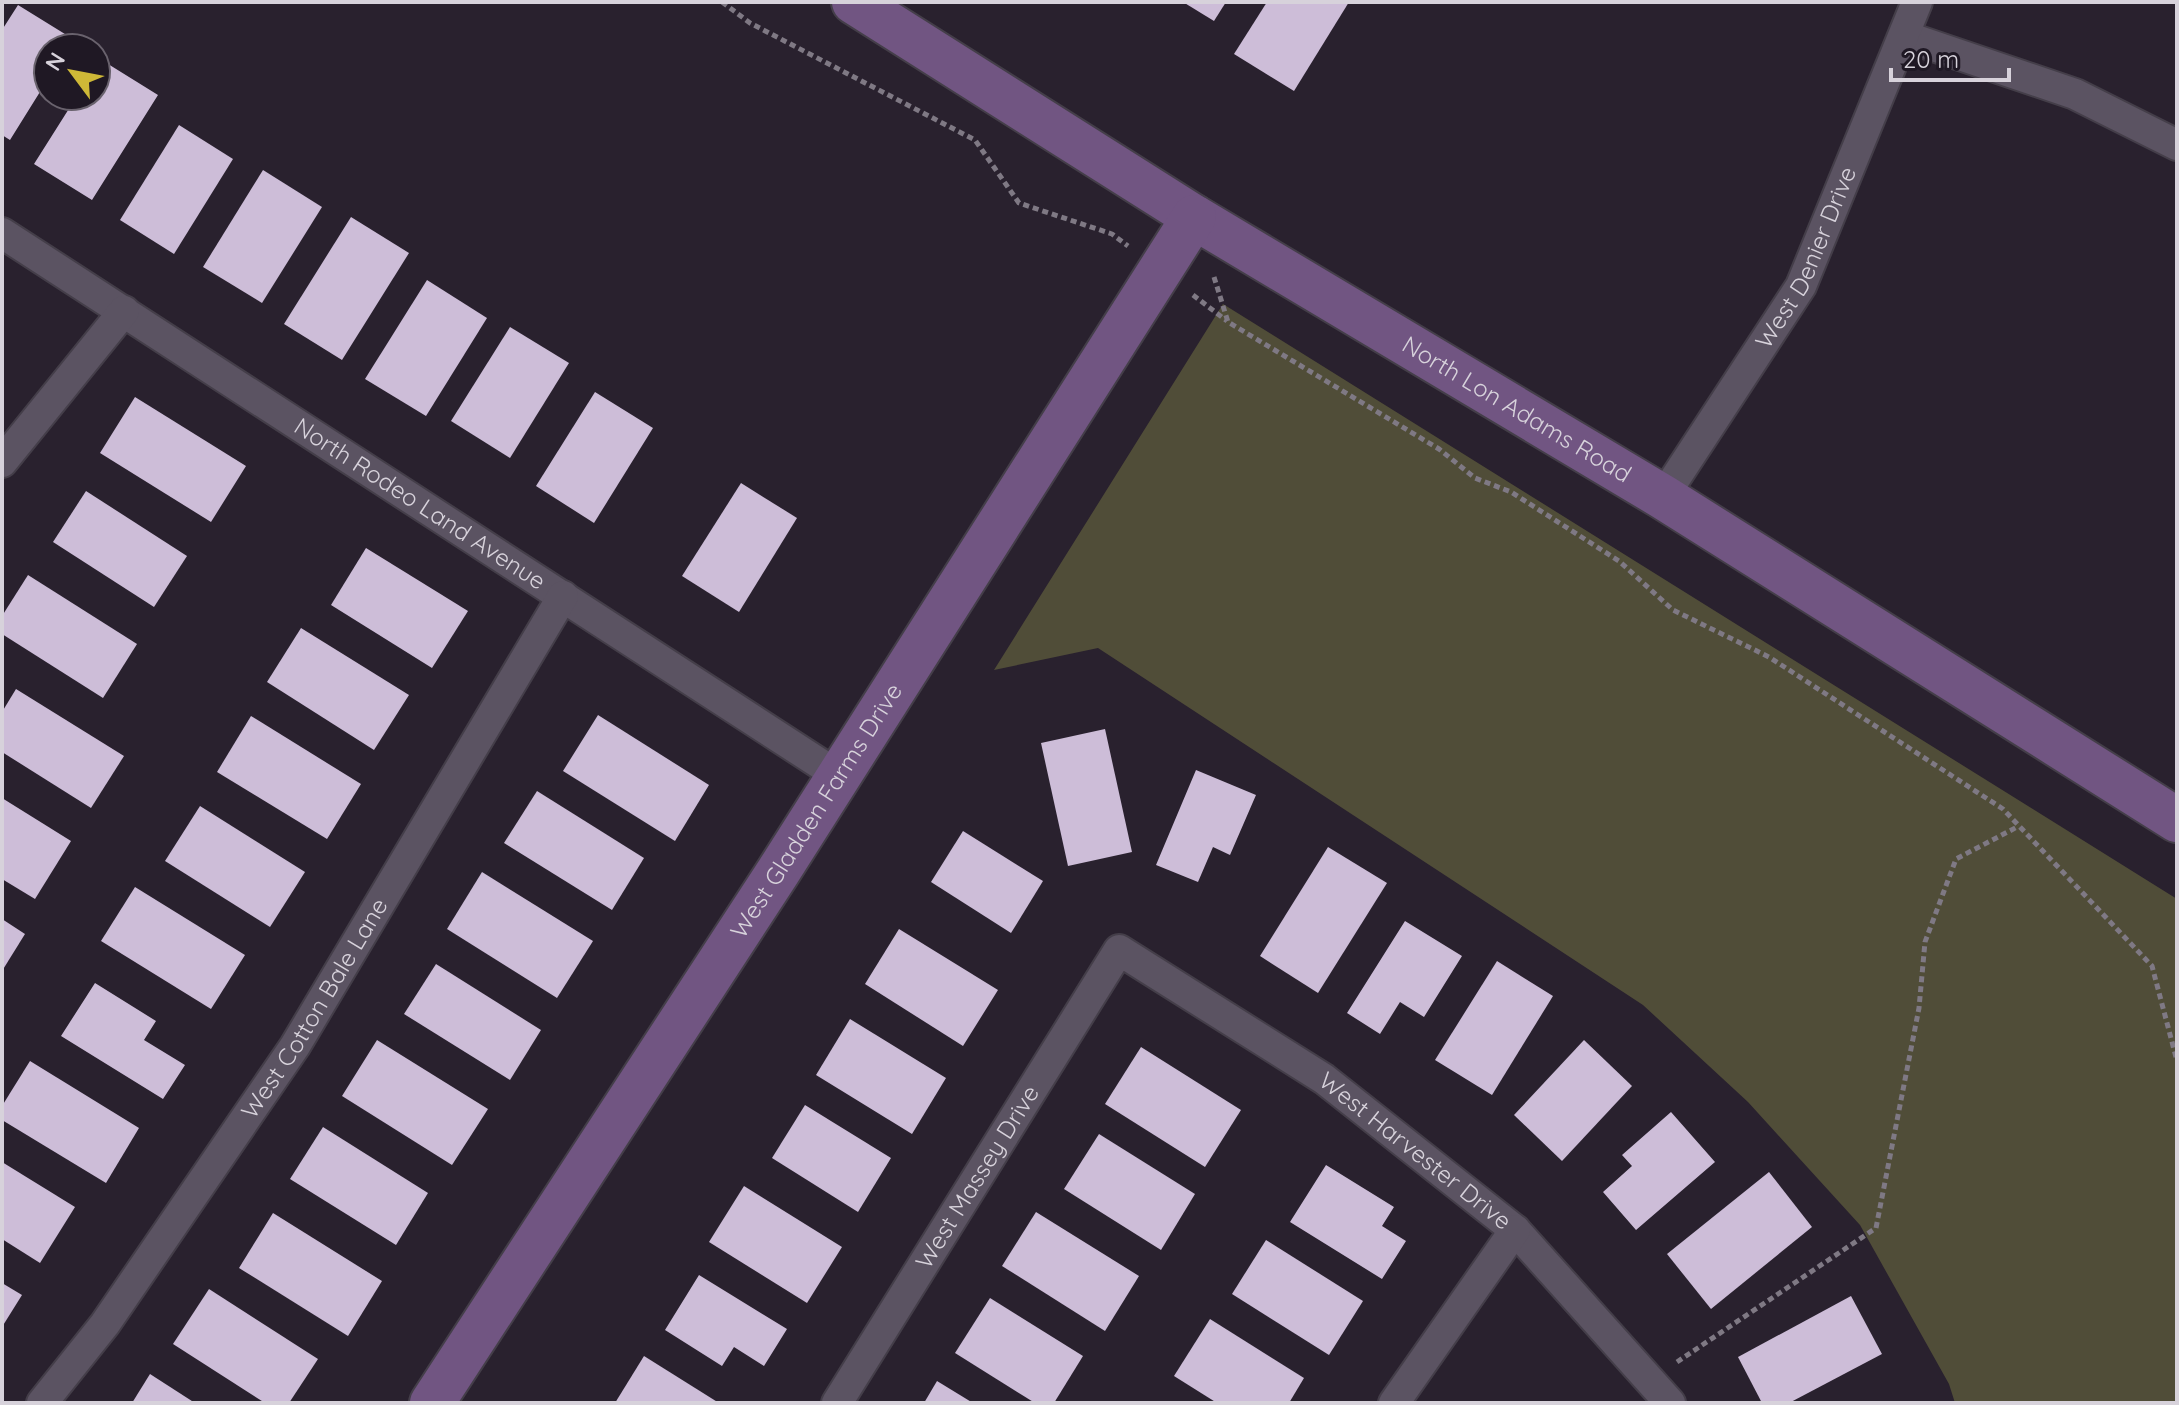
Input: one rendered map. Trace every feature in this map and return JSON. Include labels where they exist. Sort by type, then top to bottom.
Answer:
[{"type":"street","name":"North Lon Adams Road","points":[[854,2],[1194,217],[1663,497],[2177,820]]},
{"type":"street","name":"West Denier Drive","points":[[1663,497],[1801,286],[1917,2]]},
{"type":"street","points":[[1904,36],[2075,94],[2177,145]]},
{"type":"street","name":"West Gladden Farms Drive","points":[[432,1403],[839,776],[1194,217]]},
{"type":"street","name":"North Rodeo Land Avenue","points":[[2,233],[839,776]]},
{"type":"street","points":[[2,462],[124,311]]},
{"type":"street","name":"West Cotton Bale Lane","points":[[42,1403],[105,1324],[295,1046],[563,596]]},
{"type":"street","name":"West Harvester Drive","points":[[1119,950],[1324,1079],[1515,1230],[1670,1403]]},
{"type":"street","name":"West Massey Drive","points":[[837,1403],[1119,950]]},
{"type":"street","points":[[1394,1403],[1515,1230]]},
{"type":"path","points":[[722,2],[750,23],[975,140],[1019,203],[1112,234],[1228,322],[1439,449],[1475,478],[1511,492],[1619,561],[1673,610],[1769,657],[2003,809],[2152,966],[2177,1061]]},
{"type":"path","points":[[1213,277],[1228,322]]},
{"type":"path","points":[[1649,1380],[1876,1228],[1919,1008],[1925,942],[1956,859],[2019,826]]},
{"type":"shaded area","points":[[1223,304],[2177,899],[2177,1403],[1955,1403],[1949,1384],[1860,1225],[1748,1102],[1643,1005],[1098,648],[994,670]]},
{"type":"building","points":[[1183,2],[1226,2],[1214,21]]},
{"type":"building","points":[[1267,2],[1349,2],[1294,91],[1234,54]]},
{"type":"building","points":[[18,5],[62,32],[32,32],[32,105],[10,140],[2,135],[2,30]]},
{"type":"building","points":[[112,66],[158,95],[92,200],[34,164],[67,112],[112,112]]},
{"type":"building","points":[[179,125],[233,159],[174,254],[120,220]]},
{"type":"building","points":[[263,170],[322,207],[262,303],[203,267]]},
{"type":"building","points":[[351,217],[409,253],[342,360],[284,324]]},
{"type":"building","points":[[427,280],[487,318],[426,416],[365,379]]},
{"type":"building","points":[[510,327],[569,363],[510,458],[451,421]]},
{"type":"building","points":[[595,392],[653,428],[594,523],[536,486]]},
{"type":"building","points":[[135,397],[246,466],[211,522],[100,453]]},
{"type":"building","points":[[741,483],[797,518],[739,612],[682,576]]},
{"type":"building","points":[[86,491],[187,556],[154,607],[53,542]]},
{"type":"building","points":[[366,548],[468,611],[432,668],[331,605]]},
{"type":"building","points":[[28,575],[137,644],[103,698],[2,634],[2,616]]},
{"type":"building","points":[[301,628],[409,695],[374,750],[267,682]]},
{"type":"building","points":[[16,689],[124,756],[91,808],[2,752],[2,712]]},
{"type":"building","points":[[598,715],[709,785],[675,841],[563,771]]},
{"type":"building","points":[[251,716],[361,784],[327,839],[217,772]]},
{"type":"building","points":[[1105,729],[1132,852],[1068,866],[1041,743]]},
{"type":"building","points":[[1196,770],[1256,795],[1230,855],[1213,847],[1198,882],[1156,865]]},
{"type":"building","points":[[537,791],[644,858],[612,910],[504,843]]},
{"type":"building","points":[[2,798],[71,841],[35,899],[2,879]]},
{"type":"building","points":[[200,806],[305,872],[270,927],[165,861]]},
{"type":"building","points":[[963,831],[1043,881],[1011,933],[931,882]]},
{"type":"building","points":[[1328,847],[1387,883],[1318,993],[1260,956]]},
{"type":"building","points":[[482,872],[593,941],[557,998],[447,929]]},
{"type":"building","points":[[135,887],[245,955],[211,1009],[101,941]]},
{"type":"building","points":[[2,919],[25,934],[2,971]]},
{"type":"building","points":[[1405,921],[1462,956],[1424,1017],[1400,1002],[1380,1034],[1347,1013]]},
{"type":"building","points":[[899,929],[998,990],[963,1046],[865,984]]},
{"type":"building","points":[[1497,961],[1553,996],[1492,1095],[1435,1060]]},
{"type":"building","points":[[436,964],[541,1030],[510,1080],[404,1014]]},
{"type":"building","points":[[95,983],[156,1021],[144,1040],[185,1065],[163,1099],[61,1036]]},
{"type":"building","points":[[850,1019],[946,1078],[912,1134],[816,1075]]},
{"type":"building","points":[[377,1040],[488,1109],[452,1165],[342,1096]]},
{"type":"building","points":[[1584,1040],[1632,1086],[1562,1161],[1514,1115]]},
{"type":"building","points":[[1141,1047],[1241,1110],[1205,1167],[1105,1104]]},
{"type":"building","points":[[30,1061],[139,1128],[106,1183],[2,1120],[2,1106]]},
{"type":"building","points":[[805,1105],[891,1158],[858,1212],[772,1158]]},
{"type":"building","points":[[1671,1112],[1715,1162],[1636,1230],[1603,1192],[1632,1166],[1622,1155]]},
{"type":"building","points":[[323,1127],[428,1193],[396,1245],[290,1179]]},
{"type":"building","points":[[1099,1134],[1195,1194],[1161,1250],[1064,1189]]},
{"type":"building","points":[[2,1162],[75,1207],[40,1263],[2,1239]]},
{"type":"building","points":[[1326,1165],[1394,1207],[1382,1226],[1406,1241],[1382,1279],[1290,1222]]},
{"type":"building","points":[[1769,1172],[1812,1227],[1711,1309],[1667,1254]]},
{"type":"building","points":[[744,1186],[842,1247],[807,1303],[709,1242]]},
{"type":"building","points":[[1036,1212],[1139,1276],[1105,1331],[1002,1266]]},
{"type":"building","points":[[273,1213],[382,1281],[348,1336],[239,1268]]},
{"type":"building","points":[[1266,1240],[1363,1301],[1329,1355],[1232,1294]]},
{"type":"building","points":[[699,1275],[787,1329],[764,1366],[734,1347],[722,1366],[665,1330]]},
{"type":"building","points":[[2,1283],[22,1295],[2,1327]]},
{"type":"building","points":[[209,1289],[318,1359],[289,1403],[265,1403],[173,1344]]},
{"type":"building","points":[[1851,1296],[1882,1354],[1789,1403],[1762,1403],[1738,1357]]},
{"type":"building","points":[[990,1298],[1083,1356],[1054,1403],[1035,1403],[955,1353]]},
{"type":"building","points":[[1210,1319],[1304,1378],[1289,1403],[1217,1403],[1174,1376]]},
{"type":"building","points":[[644,1356],[719,1403],[615,1403]]},
{"type":"building","points":[[150,1374],[195,1403],[132,1403]]},
{"type":"building","points":[[937,1381],[973,1403],[924,1403]]}]
